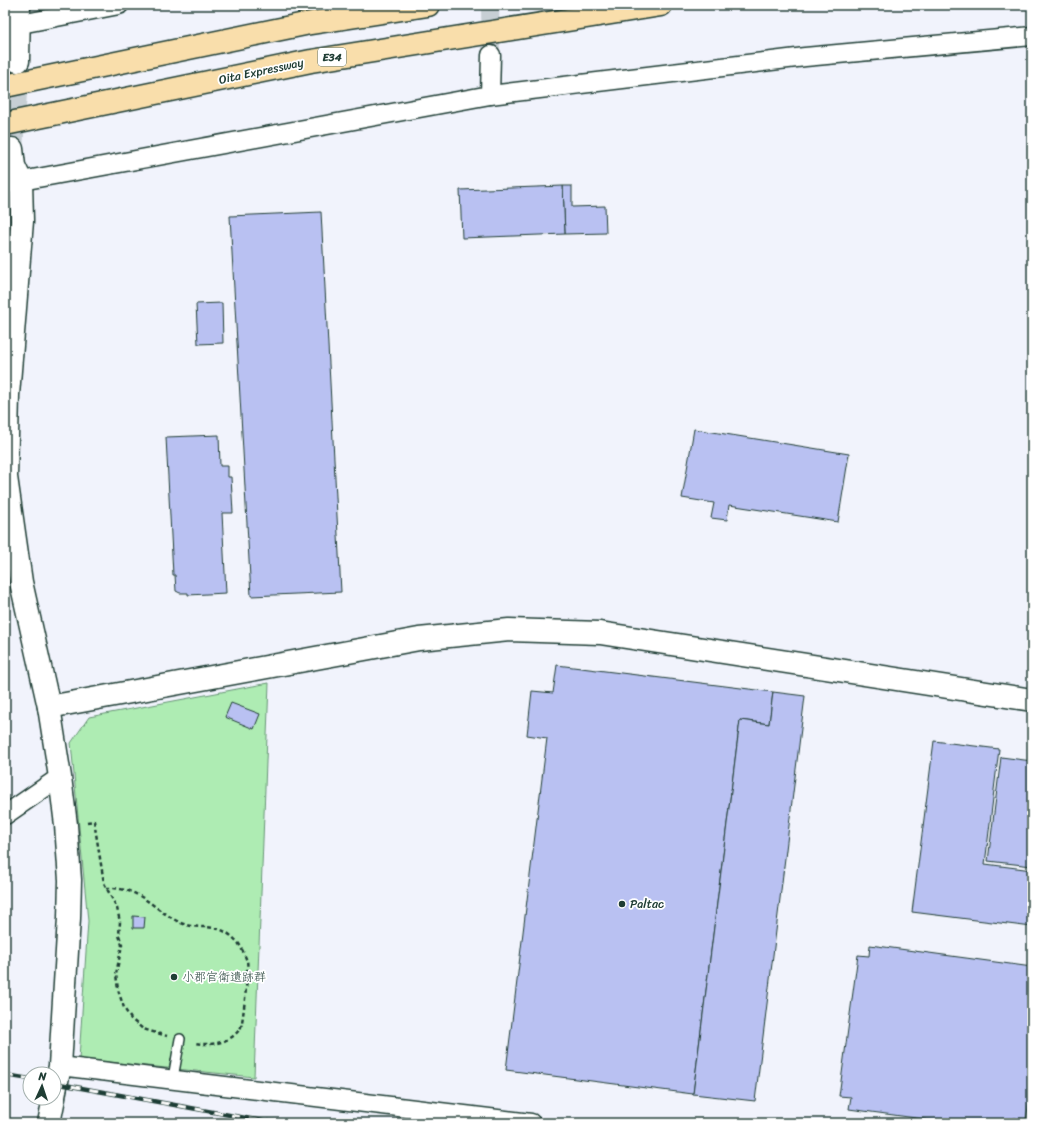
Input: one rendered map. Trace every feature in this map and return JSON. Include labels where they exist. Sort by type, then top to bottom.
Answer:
[{"type":"highway","points":[[5,86],[305,24],[428,5]]},
{"type":"highway","name":"Oita Expressway","points":[[5,124],[311,61],[661,5]]},
{"type":"street","points":[[18,61],[14,19],[119,5]]},
{"type":"street","points":[[13,182],[490,95],[805,57],[1032,36]]},
{"type":"street","points":[[490,95],[491,54]]},
{"type":"street","points":[[12,149],[14,166],[13,182],[22,221],[8,395],[6,477],[21,582],[49,707],[66,825],[70,880],[60,1066]]},
{"type":"street","points":[[49,707],[419,639],[509,630],[600,633],[1032,700]]},
{"type":"street","points":[[5,815],[60,777]]},
{"type":"street","points":[[62,1066],[173,1078],[531,1123]]},
{"type":"street","points":[[49,1123],[52,1106]]},
{"type":"lane","points":[[173,1078],[180,1039]]},
{"type":"path","points":[[66,825],[94,821],[106,888],[117,908],[120,922],[119,935],[122,945],[116,974],[118,990],[124,1008],[131,1019],[143,1028],[202,1044],[219,1044],[232,1036],[241,1027],[248,962],[239,945],[228,934],[215,927],[194,926],[179,922],[150,901],[129,891],[116,888],[106,888]]},
{"type":"green space","points":[[269,683],[254,1077],[79,1059],[88,921],[71,743],[89,717]]},
{"type":"building","points":[[563,186],[572,186],[572,207],[605,206],[606,233],[565,234]]},
{"type":"building","points":[[563,186],[565,234],[462,238],[460,190]]},
{"type":"building","points":[[321,212],[341,592],[251,596],[230,216]]},
{"type":"building","points":[[222,303],[223,343],[198,344],[196,304]]},
{"type":"building","points":[[694,429],[849,454],[838,522],[729,505],[727,520],[711,518],[714,503],[682,498]]},
{"type":"building","points":[[219,435],[220,466],[228,466],[228,477],[231,477],[233,513],[222,513],[226,593],[188,595],[188,593],[180,593],[176,591],[175,575],[173,575],[166,437]]},
{"type":"building","name":"Paltac","points":[[557,665],[773,692],[769,724],[740,720],[693,1094],[506,1070],[547,738],[527,735],[532,691],[553,693]]},
{"type":"building","points":[[773,692],[805,696],[755,1101],[693,1094],[740,720],[769,724]]},
{"type":"building","points":[[231,703],[260,714],[254,729],[225,717]]},
{"type":"building","points":[[934,741],[999,749],[985,864],[1032,870],[1032,927],[912,912]]},
{"type":"building","points":[[1001,757],[1032,761],[1032,866],[988,861]]},
{"type":"building","points":[[133,916],[145,917],[144,928],[133,928]]},
{"type":"building","points":[[870,945],[1032,967],[1032,1065],[1030,1077],[1032,1077],[1032,1100],[1029,1100],[1026,1120],[1014,1118],[1014,1123],[953,1123],[849,1109],[851,1097],[839,1096],[858,955],[869,956]]},
{"type":"tunnel","points":[[490,5],[491,55]]},
{"type":"tunnel","points":[[12,149],[18,65]]},
{"type":"railway","points":[[5,1075],[22,1078]]},
{"type":"railway","points":[[62,1084],[273,1123]]},
{"type":"railway","points":[[268,1121],[289,1123]]},
{"type":"place","name":"Paltac","points":[[622,904]]},
{"type":"place","name":"小郡官衛遺跡群","points":[[174,977]]}]
